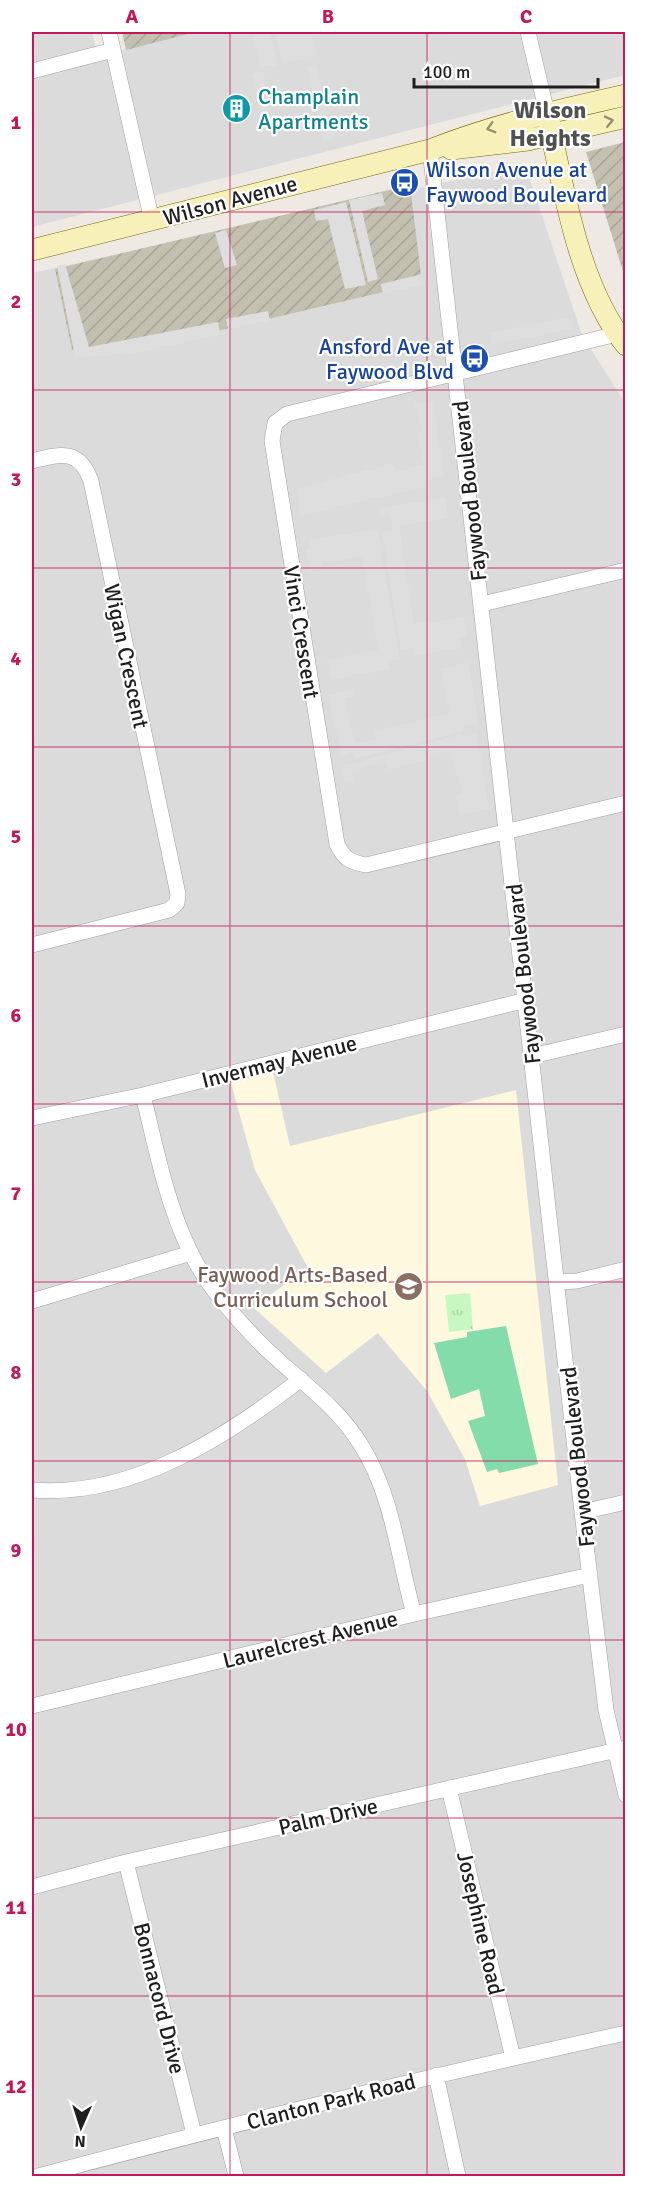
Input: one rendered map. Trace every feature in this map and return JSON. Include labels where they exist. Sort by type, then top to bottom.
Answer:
[{"type":"main road","name":"Wilson Avenue","points":[[32,250],[152,221],[285,184],[430,150],[470,134],[626,95]]},
{"type":"main road","points":[[547,113],[574,229],[591,284],[621,340]]},
{"type":"main road","name":"Wilson Avenue","points":[[430,150],[475,148],[552,135],[626,117]]},
{"type":"street","points":[[109,32],[152,221]]},
{"type":"street","points":[[528,32],[547,113]]},
{"type":"street","points":[[32,70],[113,50]]},
{"type":"street","name":"Faywood Boulevard","points":[[430,150],[508,831],[582,1512],[606,1710],[620,1749],[626,1795]]},
{"type":"street","points":[[456,373],[621,340]]},
{"type":"street","name":"Vinci Crescent","points":[[456,373],[287,414],[275,423],[272,441],[333,820],[343,857],[353,863],[366,865],[508,831]]},
{"type":"street","name":"Wigan Crescent","points":[[32,461],[58,455],[71,456],[87,468],[142,729],[177,881],[177,903],[170,910],[32,945]]},
{"type":"street","points":[[482,604],[626,570]]},
{"type":"street","points":[[508,831],[626,803]]},
{"type":"street","name":"Invermay Avenue","points":[[32,1118],[143,1095],[526,1000]]},
{"type":"street","points":[[532,1056],[626,1034]]},
{"type":"street","points":[[143,1095],[168,1198],[190,1253],[240,1322],[340,1416],[374,1467],[390,1512],[414,1614]]},
{"type":"street","points":[[32,1301],[190,1253]]},
{"type":"street","points":[[558,1282],[577,1281],[626,1269]]},
{"type":"street","points":[[32,1490],[49,1492],[105,1484],[156,1469],[184,1457],[301,1379]]},
{"type":"street","points":[[582,1512],[626,1502]]},
{"type":"street","name":"Laurelcrest Avenue","points":[[32,1706],[414,1614],[590,1575]]},
{"type":"street","name":"Palm Drive","points":[[32,1887],[126,1862],[620,1749]]},
{"type":"street","name":"Josephine Road","points":[[449,1788],[513,2058]]},
{"type":"street","name":"Bonnacord Drive","points":[[126,1862],[194,2134]]},
{"type":"street","name":"Clanton Park Road","points":[[38,2176],[194,2134],[436,2075],[626,2033]]},
{"type":"street","points":[[436,2075],[458,2176]]},
{"type":"street","points":[[224,2128],[236,2176]]},
{"type":"shaded area","points":[[32,32],[92,32],[98,56],[196,32],[625,32],[625,75],[32,227]]},
{"type":"shaded area","points":[[122,32],[196,32],[126,50]]},
{"type":"shaded area","points":[[270,32],[277,65],[261,68],[253,35]]},
{"type":"shaded area","points":[[275,32],[311,32],[317,56],[283,64]]},
{"type":"shaded area","points":[[316,65],[334,139],[324,141],[307,67]]},
{"type":"shaded area","points":[[263,71],[272,111],[260,113],[252,74]]},
{"type":"shaded area","points":[[626,142],[625,278],[586,152]]},
{"type":"shaded area","points":[[525,165],[582,335],[625,403],[625,2176],[32,2176],[32,273]]},
{"type":"shaded area","points":[[410,185],[422,283],[157,345],[118,351],[72,350],[55,269]]},
{"type":"shaded area","points":[[382,193],[385,205],[362,211],[378,279],[368,282],[349,200]]},
{"type":"shaded area","points":[[346,202],[366,285],[345,289],[328,219],[316,221],[314,210]]},
{"type":"shaded area","points":[[226,230],[237,265],[225,268],[215,233]]},
{"type":"shaded area","points":[[65,264],[89,347],[218,322],[220,335],[146,351],[111,356],[75,357],[57,266]]},
{"type":"shaded area","points":[[422,274],[425,284],[383,294],[381,284]]},
{"type":"shaded area","points":[[268,311],[270,321],[228,329],[226,319]]},
{"type":"shaded area","points":[[570,317],[573,329],[492,345],[489,333]]},
{"type":"shaded area","points":[[433,401],[444,476],[425,480],[426,487],[300,516],[296,489],[393,463],[396,471],[424,464],[416,434],[422,431],[414,404]]},
{"type":"shaded area","points":[[445,497],[448,518],[399,526],[414,624],[464,617],[467,637],[460,638],[462,648],[413,656],[412,648],[401,650],[382,532],[393,530],[390,515],[381,516],[380,508]]},
{"type":"shaded area","points":[[377,528],[400,659],[388,661],[390,669],[331,680],[327,659],[378,650],[362,557],[322,563],[322,569],[310,571],[306,550],[311,549],[310,540]]},
{"type":"shaded area","points":[[469,662],[478,724],[463,727],[464,731],[355,759],[352,752],[342,755],[327,694],[352,689],[354,696],[344,698],[355,743],[377,739],[374,731],[450,713],[440,669]]},
{"type":"shaded area","points":[[477,733],[489,810],[460,815],[456,796],[462,793],[450,751],[431,755],[431,759],[387,770],[386,762],[351,771],[354,782],[345,784],[342,766],[462,734],[463,737]]},
{"type":"shaded area","name":"Faywood Arts-Based Curriculum School","points":[[273,1072],[290,1146],[516,1090],[558,1485],[480,1506],[465,1459],[427,1391],[378,1333],[326,1373],[253,1307],[308,1268],[255,1170],[231,1083]]},
{"type":"green space","points":[[470,1293],[473,1329],[449,1332],[445,1295]]},
{"type":"green space","points":[[506,1326],[538,1464],[499,1473],[497,1469],[487,1472],[468,1421],[485,1416],[479,1389],[451,1399],[434,1343],[467,1337],[467,1332]]},
{"type":"place","name":"Champlain Apartments","points":[[237,109]]},
{"type":"place","name":"Wilson Avenue at Faywood Boulevard","points":[[405,182]]},
{"type":"place","name":"Ansford Ave at Faywood Blvd","points":[[475,359]]},
{"type":"place","name":"Faywood Arts-Based Curriculum School","points":[[409,1287]]},
{"type":"district","name":"Wilson Heights","points":[[550,124]]}]
